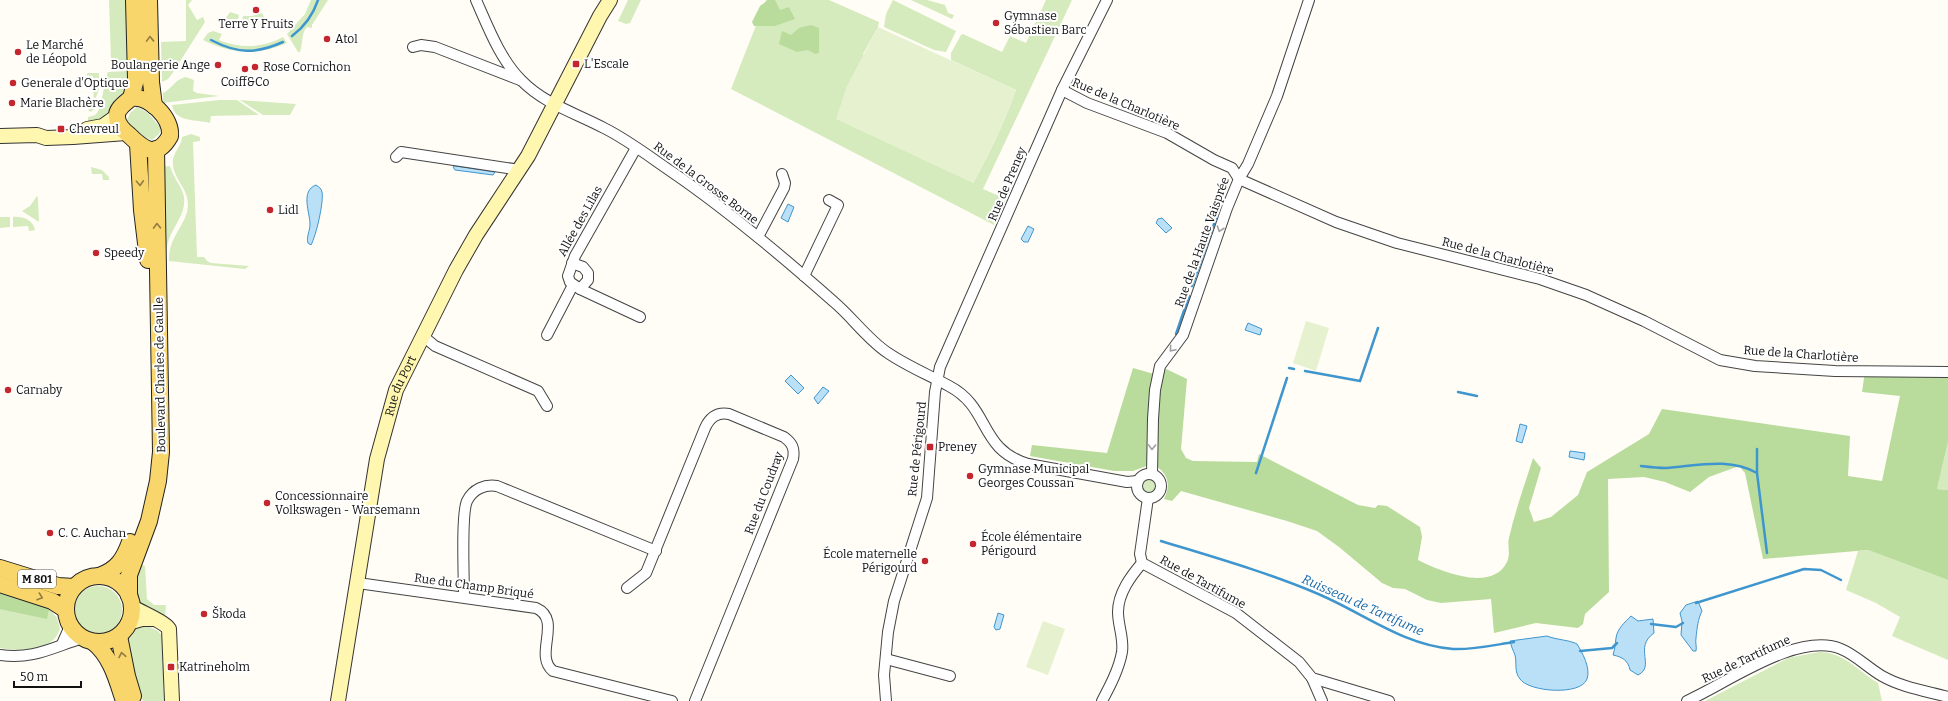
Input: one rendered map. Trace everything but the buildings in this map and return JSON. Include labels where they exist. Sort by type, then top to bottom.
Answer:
[{"type":"main road","points":[[131,98],[136,79],[134,0]]},
{"type":"main road","points":[[149,0],[151,82],[154,106]]},
{"type":"main road","points":[[131,98],[140,98],[154,106],[166,119],[171,130],[168,141],[156,149],[146,149],[132,138],[116,116],[123,104],[131,98]]},
{"type":"main road","name":"Boulevard Charles de Gaulle","points":[[99,576],[116,568],[126,553],[139,518],[146,493],[150,465],[147,246],[132,138]]},
{"type":"main road","name":"Boulevard Charles de Gaulle","points":[[130,601],[129,575],[149,521],[158,481],[161,452],[156,149]]},
{"type":"main road","name":"M 801","points":[[0,568],[58,586],[74,587]]},
{"type":"main road","points":[[88,640],[102,642],[118,636],[128,623],[130,601],[117,582],[99,576],[90,577],[74,587],[68,598],[66,610],[70,626],[88,640],[101,648],[124,701]]},
{"type":"main road","name":"M 801","points":[[0,584],[52,601],[66,610]]},
{"type":"main road","points":[[118,636],[127,676],[135,701]]},
{"type":"street","name":"Rue de la Grosse Borne","points":[[476,0],[496,42],[520,80],[536,93],[555,105],[604,128],[636,148],[702,194],[758,238],[838,305],[886,352],[937,380]]},
{"type":"street","points":[[600,16],[603,0]]},
{"type":"street","points":[[600,16],[610,0]]},
{"type":"street","name":"Rue de Preney","points":[[937,380],[943,360],[1062,90],[1107,0]]},
{"type":"street","name":"Rue de la Haute Vaisprée","points":[[1152,474],[1155,390],[1160,366],[1182,335],[1227,208],[1239,179],[1248,164],[1277,96],[1309,0]]},
{"type":"street","name":"Rue du Port","points":[[338,701],[377,459],[387,418],[400,380],[456,270],[476,235],[520,170],[600,16]]},
{"type":"street","points":[[413,47],[421,45],[435,47],[520,80]]},
{"type":"street","name":"Rue de la Charlotière","points":[[1062,90],[1087,103],[1167,133],[1214,160],[1232,168],[1239,179],[1336,222],[1398,243],[1540,279],[1586,295],[1644,321],[1720,360],[1755,366],[1835,371],[1948,372]]},
{"type":"street","points":[[37,135],[46,131],[91,129],[103,126],[116,116]]},
{"type":"street","points":[[0,136],[37,135],[46,138],[132,138]]},
{"type":"street","name":"Allée des Lilas","points":[[577,287],[568,276],[572,263],[636,148]]},
{"type":"street","points":[[396,157],[401,152],[520,170]]},
{"type":"street","points":[[758,238],[784,188],[785,183],[782,174]]},
{"type":"street","points":[[804,276],[838,205],[829,200]]},
{"type":"street","points":[[548,336],[577,287],[588,280],[588,273],[583,266],[572,263]]},
{"type":"street","points":[[577,287],[640,317]]},
{"type":"street","points":[[423,336],[435,346],[538,391],[547,406]]},
{"type":"street","points":[[937,380],[969,400],[980,416],[997,447],[1011,458],[1034,466],[1127,482],[1138,480],[1146,474],[1152,474],[1159,479],[1161,486],[1155,496],[1148,498],[1139,491],[1138,480]]},
{"type":"street","name":"Rue de Périgourd","points":[[886,701],[884,675],[894,601],[927,498],[937,380]]},
{"type":"street","name":"Rue du Coudray","points":[[627,588],[646,573],[705,428],[711,418],[719,414],[729,414],[784,437],[792,444],[794,450],[793,459],[695,701]]},
{"type":"street","points":[[464,597],[465,506],[473,493],[487,486],[498,486],[656,551]]},
{"type":"street","name":"Rue de Tartifume","points":[[1148,498],[1140,554],[1142,563],[1236,613],[1299,662],[1312,678],[1322,701]]},
{"type":"street","points":[[1102,701],[1118,666],[1122,653],[1123,634],[1118,612],[1120,602],[1132,575],[1142,563]]},
{"type":"street","name":"Rue du Champ Briqué","points":[[358,583],[530,607],[543,612],[548,625],[546,659],[549,668],[553,671],[672,701]]},
{"type":"street","points":[[130,601],[154,619],[165,624],[170,632],[172,701]]},
{"type":"street","points":[[128,623],[142,619],[154,619]]},
{"type":"street","points":[[62,644],[70,626]]},
{"type":"street","points":[[0,655],[32,655],[43,653],[62,644],[88,640]]},
{"type":"street","name":"Rue de Tartifume","points":[[1687,701],[1782,654],[1814,645],[1842,649],[1879,674],[1897,683],[1948,697]]},
{"type":"street","points":[[886,659],[950,676]]},
{"type":"street","points":[[1312,678],[1389,701]]},
{"type":"green space","points":[[109,0],[129,0],[132,57],[127,63],[118,64],[111,60]]},
{"type":"green space","points":[[186,0],[192,0],[188,5],[197,20],[203,17],[205,22],[172,74],[168,79],[162,82],[161,42],[186,41]]},
{"type":"green space","points":[[311,0],[328,0],[312,25],[312,28],[307,27],[305,29],[302,46],[300,52],[298,52],[287,34],[305,14]]},
{"type":"green space","points":[[628,0],[641,0],[630,23],[626,24],[618,21]]},
{"type":"green space","points":[[766,0],[829,0],[879,22],[878,27],[863,54],[973,183],[996,138],[1016,90],[951,60],[951,53],[963,34],[1002,52],[1010,36],[1026,43],[1046,0],[1072,0],[983,189],[1006,199],[994,225],[731,89]]},
{"type":"green space","points":[[768,0],[775,0],[780,10],[789,7],[795,19],[775,26],[754,26],[752,22],[760,6]]},
{"type":"green space","points":[[893,0],[956,31],[946,52],[934,50],[884,27],[886,14]]},
{"type":"green space","points":[[911,0],[927,0],[945,5],[948,13],[954,15],[952,19]]},
{"type":"green space","points":[[230,12],[239,15],[236,28],[223,22]]},
{"type":"green space","points":[[262,13],[265,19],[253,23],[242,22],[243,16],[252,16]]},
{"type":"green space","points":[[811,25],[819,28],[819,53],[815,54],[808,50],[797,52],[779,44],[782,31],[791,35],[799,28]]},
{"type":"green space","points":[[878,27],[1016,90],[996,138],[973,183],[836,119],[847,86]]},
{"type":"green space","points":[[213,31],[222,34],[219,40],[235,45],[260,45],[283,37],[287,43],[266,50],[245,52],[234,51],[213,45],[203,40],[208,33]]},
{"type":"green space","points":[[127,71],[131,76],[130,86],[105,121],[88,123],[88,117],[97,113],[108,72]]},
{"type":"green space","points":[[88,73],[99,73],[99,78],[95,78],[95,88],[99,88],[99,90],[94,108],[93,76],[86,75]]},
{"type":"green space","points":[[186,77],[194,80],[193,91],[197,93],[219,96],[163,103],[163,93],[176,82]]},
{"type":"green space","points":[[220,100],[237,100],[259,115],[211,116],[210,123],[182,118],[177,115],[172,105]]},
{"type":"green space","points":[[240,100],[296,104],[290,115],[263,115]]},
{"type":"green space","points":[[137,107],[147,112],[161,128],[159,134],[152,140],[142,136],[127,120],[130,113]]},
{"type":"green space","points":[[94,108],[92,111],[90,112],[88,109]]},
{"type":"green space","points":[[191,134],[200,137],[200,141],[193,142],[197,257],[204,257],[211,263],[249,266],[245,269],[169,261],[173,240],[185,218],[188,204],[185,192],[174,171],[173,161],[182,141],[182,137]]},
{"type":"green space","points":[[170,166],[183,193],[184,203],[181,214],[168,242],[166,264],[159,167]]},
{"type":"green space","points":[[91,167],[102,170],[109,177],[109,180],[103,180],[102,174],[92,174]]},
{"type":"green space","points":[[37,196],[39,222],[22,211],[30,206]]},
{"type":"green space","points":[[0,217],[10,217],[10,227],[0,228]]},
{"type":"green space","points":[[13,217],[27,219],[30,221],[35,230],[29,231],[28,226],[13,227]]},
{"type":"green space","points":[[1306,321],[1329,328],[1316,371],[1293,363]]},
{"type":"green space","points":[[1160,366],[1187,379],[1181,449],[1186,458],[1193,461],[1257,462],[1259,454],[1358,505],[1375,508],[1378,505],[1387,506],[1420,527],[1422,537],[1418,560],[1452,574],[1478,578],[1490,576],[1500,571],[1507,562],[1509,556],[1511,528],[1533,458],[1541,468],[1529,508],[1534,522],[1551,517],[1578,495],[1587,472],[1649,434],[1662,409],[1850,436],[1848,476],[1882,481],[1900,396],[1862,392],[1865,371],[1948,372],[1948,442],[1937,489],[1948,490],[1948,580],[1868,550],[1763,559],[1745,473],[1739,466],[1709,477],[1690,492],[1665,482],[1644,477],[1608,479],[1609,592],[1585,614],[1583,624],[1578,628],[1536,623],[1494,633],[1491,599],[1441,603],[1427,600],[1405,589],[1393,588],[1382,583],[1339,547],[1317,531],[1181,491],[1172,501],[1164,499],[1168,488],[1167,478],[1161,470],[1152,464],[1133,471],[1114,471],[1030,456],[1032,445],[1107,453],[1133,368],[1154,374]]},
{"type":"green space","points":[[1948,442],[1948,490],[1937,489]]},
{"type":"green space","points":[[1149,478],[1154,480],[1156,485],[1154,490],[1149,492],[1144,490],[1142,485],[1144,480]]},
{"type":"green space","points":[[1868,550],[1948,580],[1948,660],[1892,636],[1900,617],[1876,603],[1846,590],[1858,551]]},
{"type":"green space","points":[[139,564],[145,566],[147,599],[154,605],[166,605],[165,617],[138,606],[133,598]]},
{"type":"green space","points":[[93,586],[103,586],[112,590],[118,596],[121,601],[121,619],[112,630],[103,634],[93,634],[84,630],[78,624],[74,615],[74,605],[78,596],[84,590]]},
{"type":"green space","points":[[0,593],[49,609],[57,618],[60,629],[55,638],[48,644],[35,648],[13,650],[0,648]]},
{"type":"green space","points":[[0,593],[49,609],[47,619],[0,609]]},
{"type":"green space","points":[[1043,621],[1065,629],[1048,675],[1026,667]]},
{"type":"green space","points":[[151,624],[150,627],[158,631],[162,636],[164,701],[143,701],[128,663],[127,636],[134,628]]},
{"type":"green space","points":[[1819,652],[1836,655],[1878,683],[1882,701],[1705,701],[1788,658]]},
{"type":"water","points":[[455,166],[495,172],[493,175],[455,170],[453,167]]},
{"type":"water","points":[[316,185],[322,191],[322,203],[317,227],[311,245],[308,243],[310,224],[307,197],[311,188]]},
{"type":"water","points":[[788,204],[794,207],[788,222],[781,218]]},
{"type":"water","points":[[1162,218],[1172,228],[1166,233],[1156,223],[1158,219]]},
{"type":"water","points":[[1028,226],[1034,229],[1028,242],[1024,242],[1021,239]]},
{"type":"water","points":[[1248,323],[1262,329],[1260,335],[1245,330]]},
{"type":"water","points":[[791,375],[804,388],[798,394],[785,381]]},
{"type":"water","points":[[823,387],[829,391],[818,404],[814,398]]},
{"type":"water","points":[[1520,424],[1527,426],[1522,443],[1516,441]]},
{"type":"water","points":[[1570,451],[1585,453],[1584,460],[1569,457]]},
{"type":"water","points":[[1698,601],[1702,611],[1697,627],[1696,651],[1693,651],[1681,635],[1682,621],[1680,613],[1686,605]]},
{"type":"water","points":[[998,613],[1004,615],[1000,629],[996,630],[994,627]]},
{"type":"water","points":[[1631,616],[1638,621],[1653,619],[1654,633],[1648,639],[1644,651],[1645,667],[1638,675],[1630,670],[1628,664],[1624,660],[1613,655],[1618,632]]},
{"type":"water","points":[[1547,636],[1577,644],[1588,670],[1587,679],[1583,684],[1566,690],[1555,690],[1533,687],[1520,679],[1516,670],[1515,655],[1510,641]]},
{"type":"waterway","points":[[292,36],[308,20],[314,11],[318,0]]},
{"type":"waterway","points":[[211,40],[230,48],[247,51],[264,49],[283,42]]},
{"type":"waterway","points":[[1192,286],[1220,207]]},
{"type":"waterway","points":[[1176,334],[1189,296]]},
{"type":"waterway","points":[[1305,371],[1360,381],[1378,328]]},
{"type":"waterway","points":[[1289,368],[1294,369]]},
{"type":"waterway","points":[[1256,473],[1287,378]]},
{"type":"waterway","points":[[1458,392],[1477,396]]},
{"type":"waterway","points":[[1757,449],[1757,473],[1767,553]]},
{"type":"waterway","points":[[1641,466],[1666,468],[1701,464],[1724,464],[1735,465],[1757,473]]},
{"type":"waterway","name":"Ruisseau de Tartifume","points":[[1161,541],[1297,585],[1333,601],[1399,635],[1434,646],[1453,649],[1468,649],[1514,642]]},
{"type":"waterway","name":"Ruisseau de Tartifume","points":[[1696,603],[1804,569],[1821,570],[1841,580]]},
{"type":"waterway","name":"Ruisseau de Tartifume","points":[[1651,624],[1676,627],[1683,623]]},
{"type":"waterway","name":"Ruisseau de Tartifume","points":[[1580,651],[1612,648],[1617,643]]},
{"type":"place","name":"Terre Y Fruits","points":[[256,10]]},
{"type":"place","name":"Gymnase Sébastien Barc","points":[[996,23]]},
{"type":"place","name":"Atol","points":[[327,39]]},
{"type":"place","name":"Le Marché de Léopold","points":[[18,52]]},
{"type":"place","name":"L'Escale","points":[[576,64]]},
{"type":"place","name":"Boulangerie Ange","points":[[218,65]]},
{"type":"place","name":"Rose Cornichon","points":[[255,67]]},
{"type":"place","name":"Coiff&Co","points":[[245,69]]},
{"type":"place","name":"Generale d'Optique","points":[[13,83]]},
{"type":"place","name":"Marie Blachère","points":[[12,103]]},
{"type":"place","name":"Chevreul","points":[[61,129]]},
{"type":"place","name":"Lidl","points":[[270,210]]},
{"type":"place","name":"Speedy","points":[[96,253]]},
{"type":"place","name":"Carnaby","points":[[8,390]]},
{"type":"place","name":"Preney","points":[[930,447]]},
{"type":"place","name":"Gymnase Municipal Georges Coussan","points":[[970,476]]},
{"type":"place","name":"Concessionnaire Volkswagen - Warsemann","points":[[267,503]]},
{"type":"place","name":"C. C. Auchan","points":[[50,533]]},
{"type":"place","name":"École élémentaire Périgourd","points":[[973,544]]},
{"type":"place","name":"École maternelle Périgourd","points":[[925,561]]},
{"type":"place","name":"Škoda","points":[[204,614]]},
{"type":"place","name":"Katrineholm","points":[[171,667]]}]
